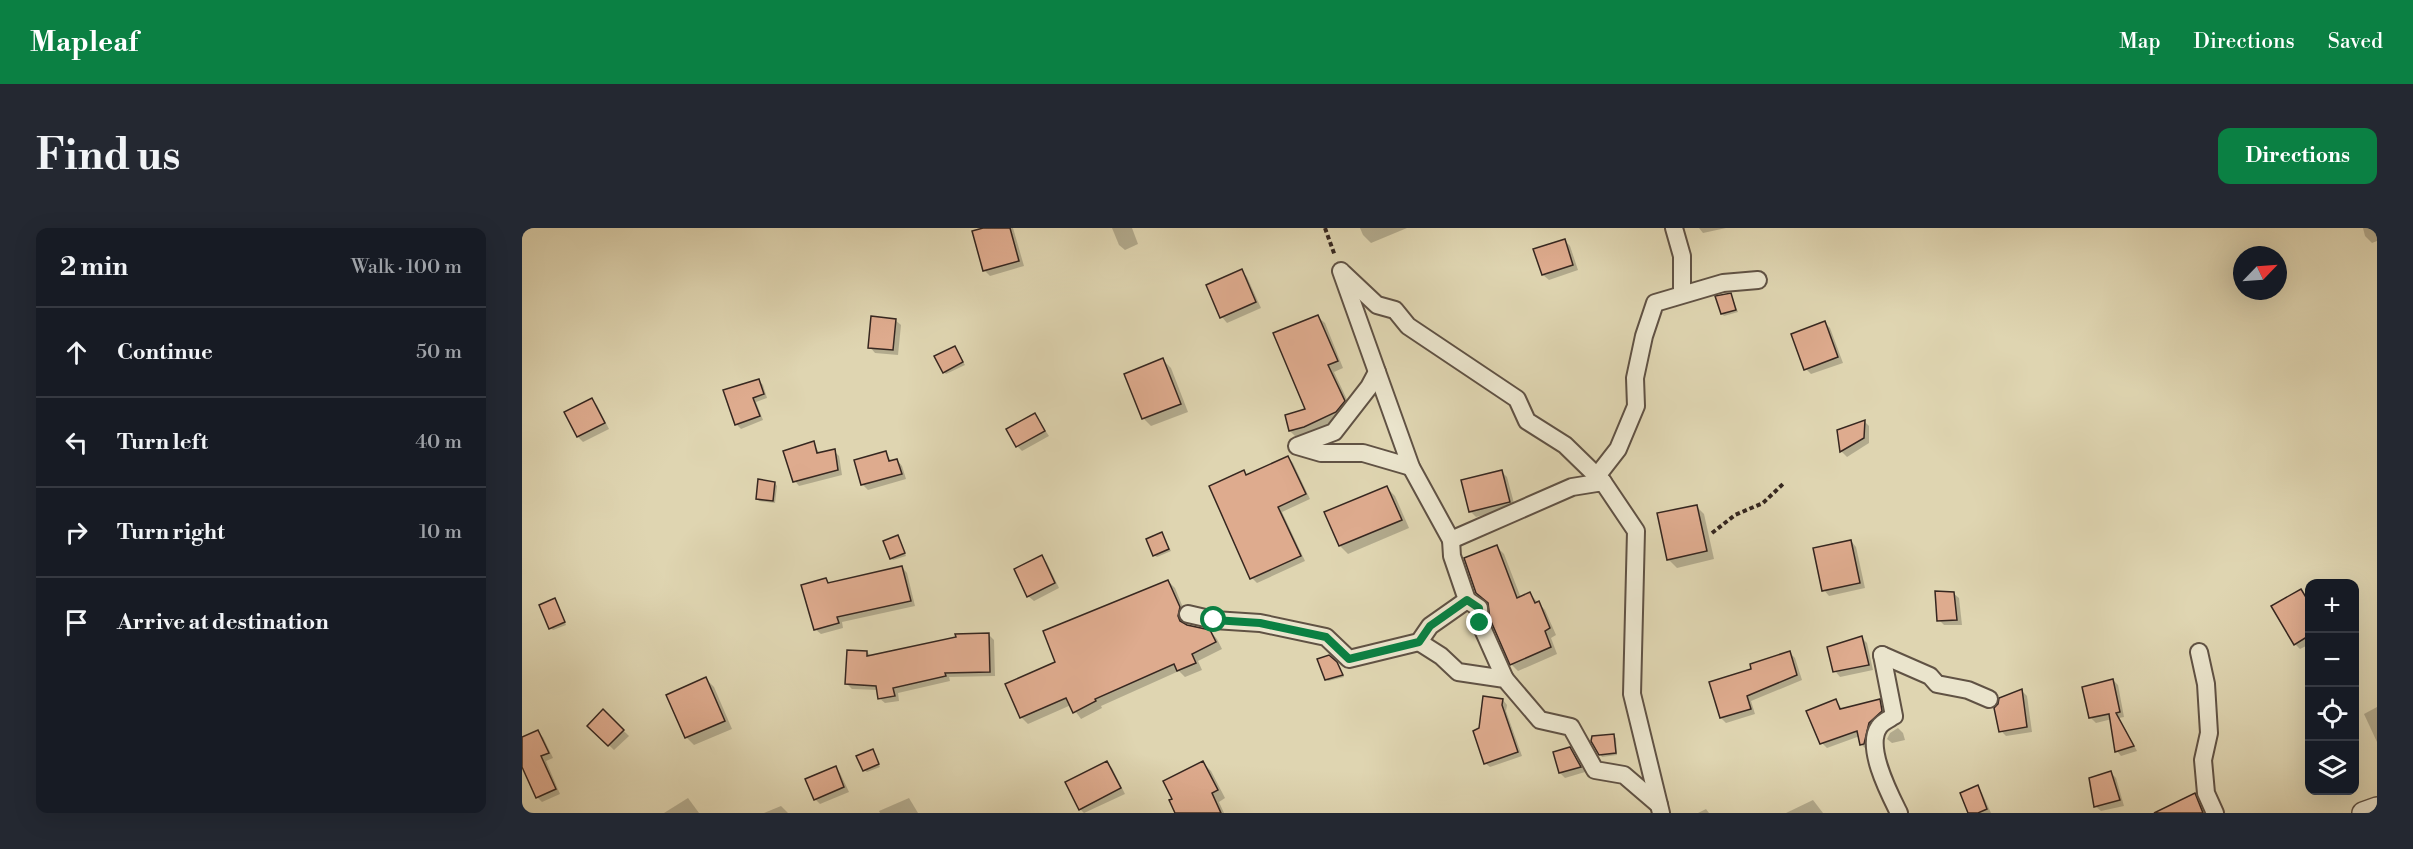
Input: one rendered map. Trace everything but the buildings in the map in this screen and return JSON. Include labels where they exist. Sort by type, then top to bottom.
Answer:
[{"type":"street","points":[[1674,228],[1682,256],[1682,294]]},
{"type":"street","points":[[1341,271],[1411,468],[1450,540],[1452,556],[1467,600],[1479,608],[1480,623],[1504,679],[1540,720],[1571,727],[1595,770],[1624,774],[1660,809]]},
{"type":"street","points":[[1341,271],[1377,305],[1395,310],[1408,326],[1516,399],[1527,421],[1565,445],[1600,479],[1636,531],[1632,694],[1660,809]]},
{"type":"street","points":[[1450,540],[1572,487],[1600,479],[1618,449],[1636,406],[1635,378],[1644,336],[1655,303],[1723,283],[1758,280]]},
{"type":"street","points":[[1377,372],[1369,387],[1334,432],[1297,446],[1321,453],[1363,453],[1411,468]]},
{"type":"street","points":[[1188,614],[1214,620],[1260,623],[1326,637],[1349,659],[1419,642],[1430,626],[1467,600]]},
{"type":"street","points":[[1419,642],[1441,656],[1458,672],[1504,679]]},
{"type":"street","points":[[2199,652],[2206,684],[2210,733],[2203,760],[2206,793],[2215,813]]},
{"type":"street","points":[[1899,813],[1877,762],[1874,738],[1879,725],[1894,716],[1882,655],[1930,676],[1937,684],[1968,690],[1989,699]]},
{"type":"street","points":[[2363,813],[2377,808]]},
{"type":"path","points":[[1326,228],[1341,271]]},
{"type":"path","points":[[1712,533],[1735,515],[1763,503],[1784,483]]},
{"type":"route","points":[[1214,620],[1260,623],[1326,637],[1349,659],[1419,642],[1430,626],[1448,611],[1467,600],[1479,608],[1480,623]]}]
